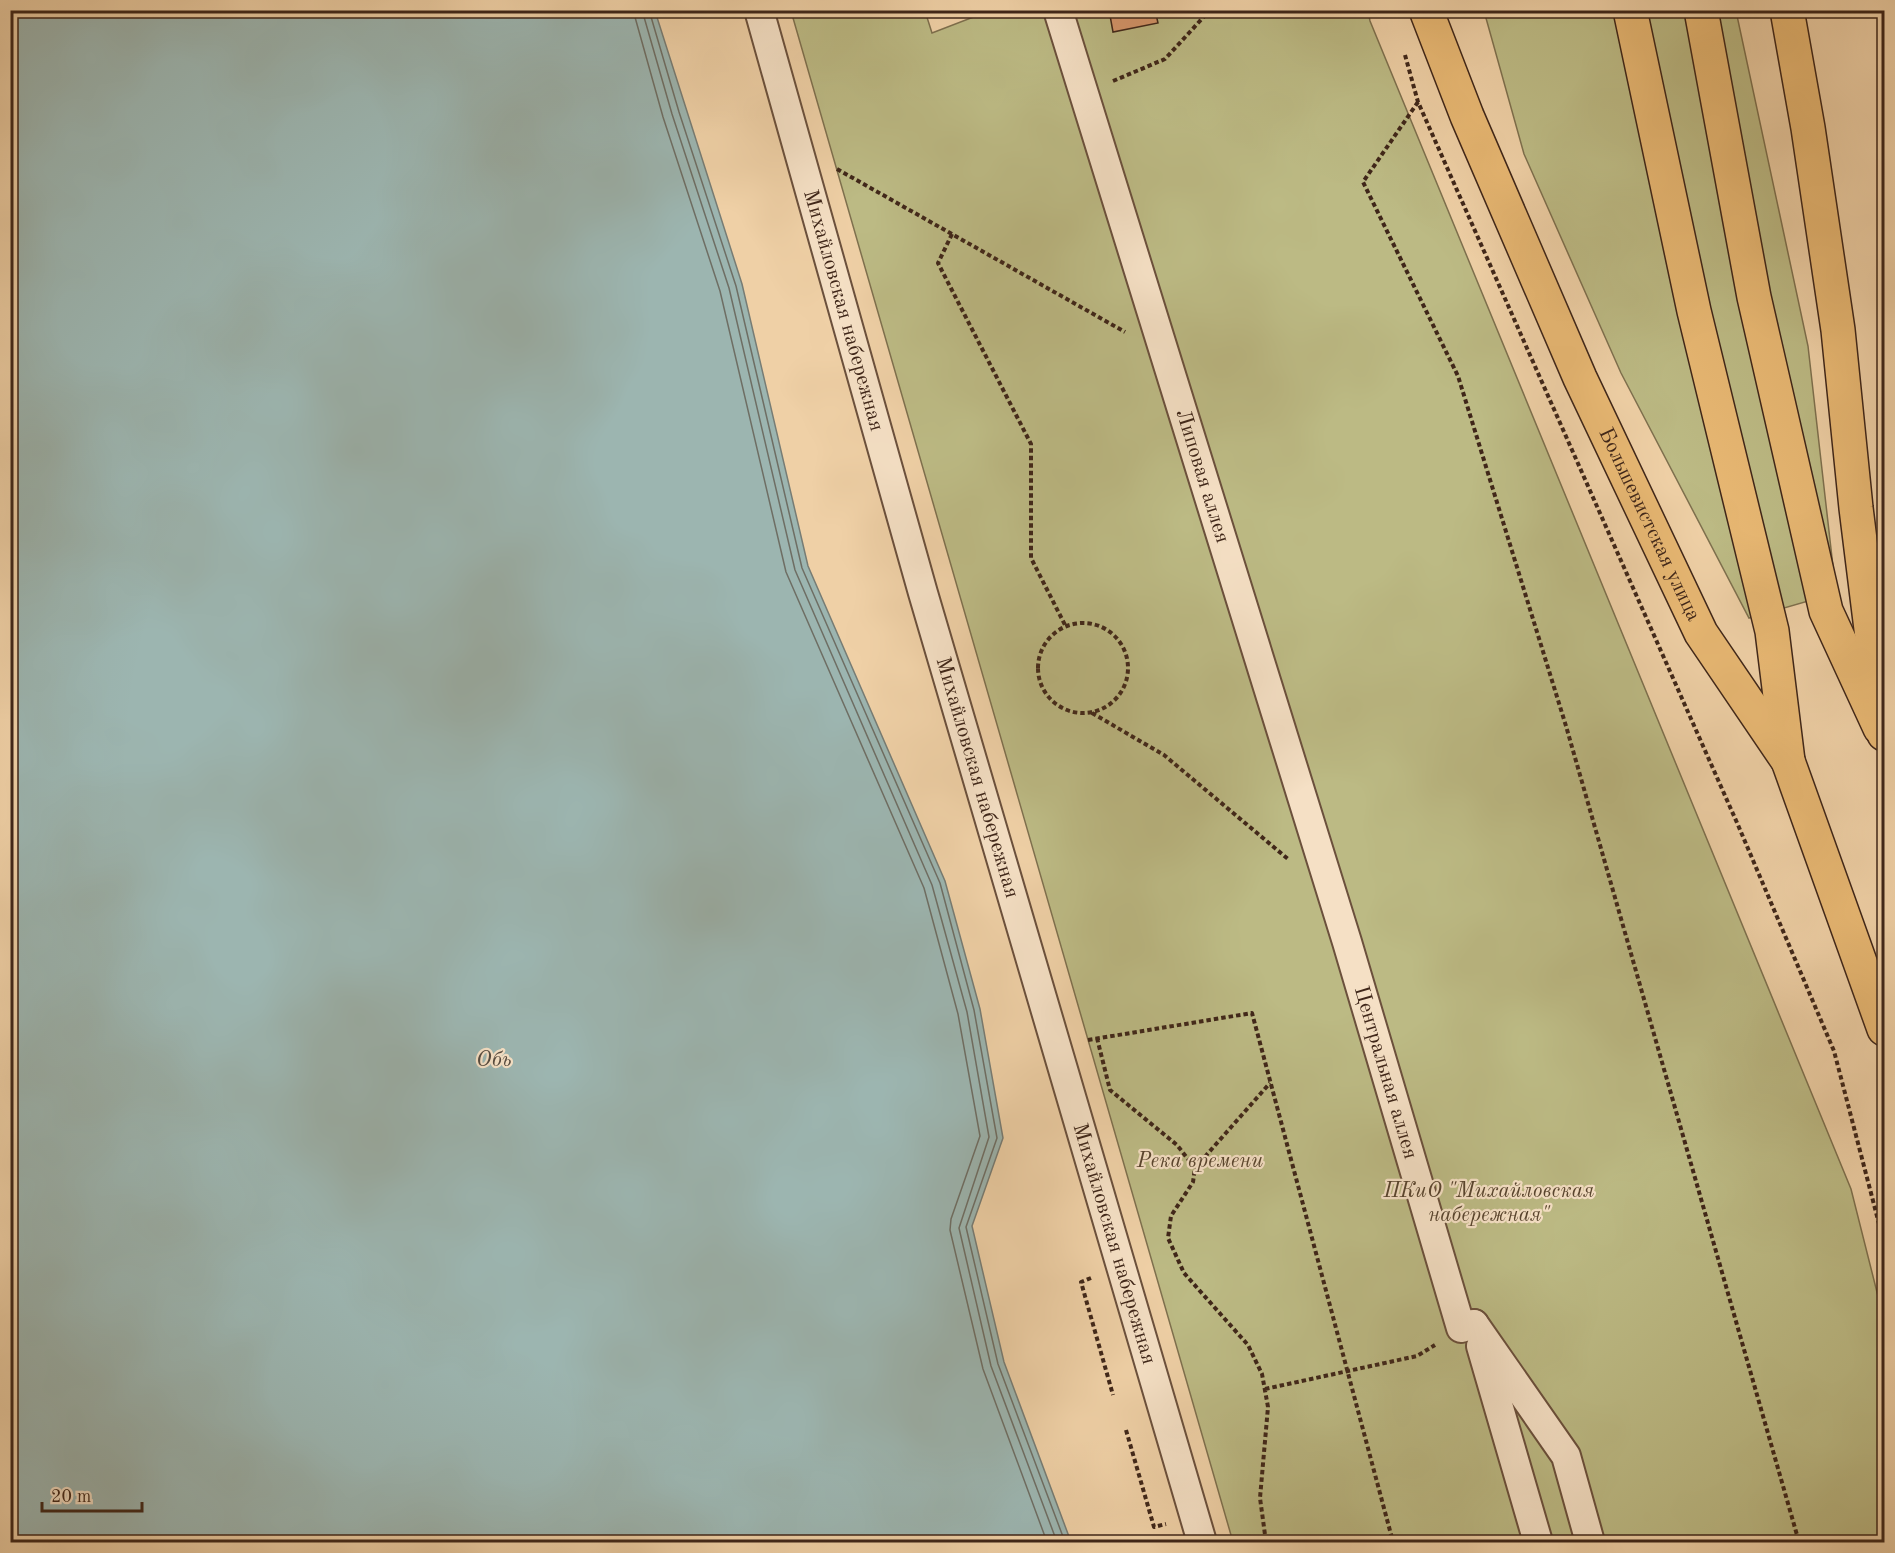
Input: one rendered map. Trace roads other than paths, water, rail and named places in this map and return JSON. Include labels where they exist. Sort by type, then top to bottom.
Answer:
[{"type":"main road","name":"Большевистская улица","points":[[1426,10],[1467,116],[1580,378],[1701,633],[1788,761],[1884,1029]]},
{"type":"main road","points":[[1630,10],[1694,311],[1772,631],[1788,761]]},
{"type":"main road","points":[[1701,10],[1754,297],[1826,611],[1884,736]]},
{"type":"main road","points":[[1787,10],[1808,128],[1838,330],[1856,508],[1884,736]]},
{"type":"street","name":"Михайловская набережная","points":[[759,10],[923,593],[1202,1542]]},
{"type":"street","name":"Липовая аллея","points":[[1058,10],[1347,942]]},
{"type":"street","name":"Центральная аллея","points":[[1347,942],[1461,1328],[1474,1324],[1566,1456],[1590,1542]]},
{"type":"street","points":[[1474,1324],[1538,1542]]},
{"type":"water","name":"Обь","points":[[11,10],[655,11],[742,284],[808,566],[945,881],[980,1009],[1003,1138],[972,1226],[1004,1362],[1071,1542],[11,1542]]},
{"type":"park label","name":"Река времени","points":[[1200,1161]]},
{"type":"park label","name":"ПКиО \"Михайловская набережная\"","points":[[1489,1203]]}]
